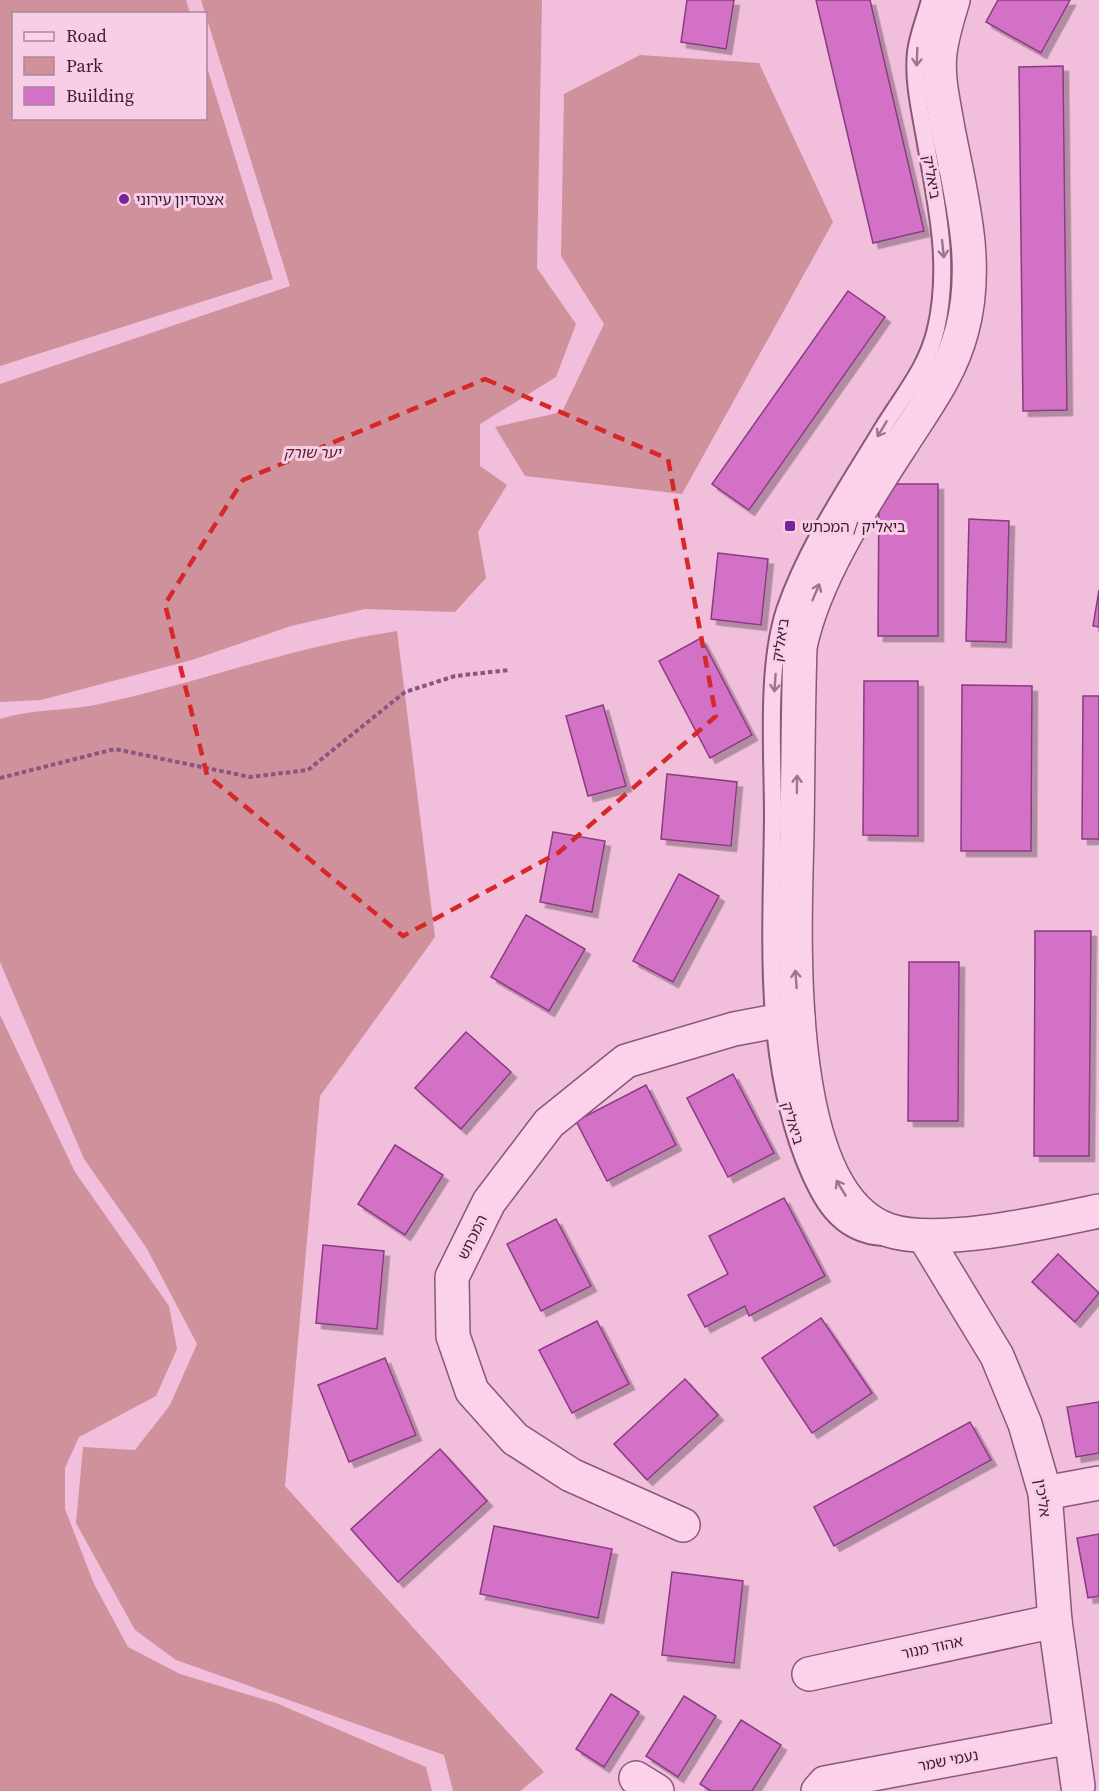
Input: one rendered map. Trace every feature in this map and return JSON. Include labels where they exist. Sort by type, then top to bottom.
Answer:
[{"type":"street","name":"ביאליק","points":[[953,0],[939,54],[941,91],[967,224],[970,256],[969,292],[963,329],[953,360],[830,564],[805,619],[800,647],[798,698],[795,968],[787,1019],[802,1065],[813,1120],[832,1173],[848,1200],[866,1217],[887,1229],[924,1236],[1026,1227],[1099,1211]]},
{"type":"street","name":"המכתש","points":[[683,1524],[571,1475],[514,1439],[472,1391],[453,1335],[452,1277],[489,1202],[549,1124],[626,1061],[734,1029],[787,1019]]},
{"type":"street","name":"אליכין","points":[[924,1236],[997,1356],[1026,1424],[1045,1493],[1055,1621],[1078,1786]]},
{"type":"street","points":[[1045,1493],[1099,1483]]},
{"type":"street","name":"אהוד מנור","points":[[810,1674],[1055,1621]]},
{"type":"street","name":"נעמי שמר","points":[[822,1787],[1071,1737]]},
{"type":"lane","name":"ביאליק","points":[[787,1019],[771,971],[773,697],[784,613],[804,563],[926,360],[936,332],[942,296],[944,258],[917,93],[916,50],[930,0]]},
{"type":"path","points":[[0,778],[115,750],[250,777],[308,770],[405,692],[455,676],[509,670]]},
{"type":"highlighted area","points":[[485,379],[668,459],[716,716],[558,853],[403,936],[207,775],[165,604],[243,480]]},
{"type":"green space","name":"אצטדיון עירוני","points":[[0,0],[186,0],[190,12],[12,12],[12,120],[207,120],[207,67],[273,279],[0,366]]},
{"type":"green space","name":"יער שורק","points":[[201,0],[542,0],[537,268],[576,324],[556,377],[480,424],[480,466],[507,485],[478,532],[486,578],[455,612],[365,609],[291,626],[192,660],[41,700],[0,702],[0,384],[290,286],[207,19],[207,12],[205,12]]},
{"type":"green space","points":[[640,55],[759,63],[833,222],[682,494],[525,476],[495,427],[562,412],[604,324],[561,256],[564,94]]},
{"type":"green space","points":[[397,631],[435,937],[320,1096],[285,1486],[544,1772],[520,1791],[453,1791],[444,1755],[176,1660],[135,1630],[76,1523],[83,1447],[135,1450],[170,1405],[197,1344],[146,1247],[84,1159],[0,962],[0,719],[23,713],[95,705],[170,687],[283,655]]},
{"type":"green space","points":[[0,1015],[75,1172],[169,1306],[177,1349],[156,1396],[79,1437],[65,1468],[65,1509],[94,1584],[128,1647],[180,1674],[276,1703],[426,1767],[432,1791],[0,1791]]},
{"type":"building","points":[[687,0],[734,0],[726,49],[681,42]]},
{"type":"building","points":[[816,0],[870,0],[924,231],[873,243]]},
{"type":"building","points":[[998,0],[1070,0],[1041,53],[986,22]]},
{"type":"building","points":[[1063,66],[1067,410],[1023,411],[1019,67]]},
{"type":"building","points":[[848,291],[885,317],[749,510],[712,484]]},
{"type":"building","points":[[879,484],[938,484],[938,636],[878,636]]},
{"type":"building","points":[[969,519],[1009,521],[1006,642],[966,641]]},
{"type":"building","points":[[718,553],[768,559],[761,625],[711,619]]},
{"type":"building","points":[[1099,590],[1099,627],[1093,626]]},
{"type":"building","points":[[701,638],[752,735],[710,758],[659,661]]},
{"type":"building","points":[[864,681],[918,681],[918,836],[863,835]]},
{"type":"building","points":[[962,685],[1032,686],[1031,851],[961,851]]},
{"type":"building","points":[[1083,696],[1099,696],[1099,839],[1082,839]]},
{"type":"building","points":[[603,705],[626,786],[588,796],[566,716]]},
{"type":"building","points":[[667,774],[737,782],[731,846],[661,839]]},
{"type":"building","points":[[553,832],[605,841],[592,912],[540,902]]},
{"type":"building","points":[[679,874],[719,896],[673,982],[633,961]]},
{"type":"building","points":[[526,915],[585,949],[549,1011],[491,977]]},
{"type":"building","points":[[1035,931],[1091,931],[1089,1156],[1034,1156]]},
{"type":"building","points":[[909,962],[959,962],[958,1121],[908,1121]]},
{"type":"building","points":[[466,1032],[511,1072],[461,1129],[415,1088]]},
{"type":"building","points":[[733,1074],[774,1153],[728,1177],[687,1098]]},
{"type":"building","points":[[646,1085],[676,1145],[607,1181],[576,1121]]},
{"type":"building","points":[[395,1145],[443,1175],[405,1235],[358,1204]]},
{"type":"building","points":[[784,1198],[825,1276],[749,1316],[745,1306],[705,1327],[688,1295],[728,1274],[709,1236]]},
{"type":"building","points":[[556,1219],[591,1286],[541,1311],[507,1244]]},
{"type":"building","points":[[323,1245],[384,1251],[377,1329],[316,1323]]},
{"type":"building","points":[[1058,1254],[1099,1293],[1075,1322],[1032,1282]]},
{"type":"building","points":[[821,1318],[872,1393],[812,1433],[762,1358]]},
{"type":"building","points":[[597,1321],[629,1384],[572,1413],[539,1350]]},
{"type":"building","points":[[385,1358],[416,1435],[349,1462],[318,1385]]},
{"type":"building","points":[[685,1379],[718,1415],[647,1480],[614,1444]]},
{"type":"building","points":[[1099,1402],[1099,1453],[1076,1457],[1067,1407]]},
{"type":"building","points":[[970,1422],[991,1460],[834,1546],[814,1507]]},
{"type":"building","points":[[440,1449],[487,1501],[398,1582],[351,1529]]},
{"type":"building","points":[[494,1526],[612,1549],[598,1618],[480,1594]]},
{"type":"building","points":[[1099,1534],[1099,1596],[1088,1598],[1077,1538]]},
{"type":"building","points":[[672,1572],[743,1581],[734,1663],[662,1655]]},
{"type":"building","points":[[611,1694],[639,1712],[604,1767],[576,1749]]},
{"type":"building","points":[[684,1696],[716,1716],[678,1777],[646,1756]]},
{"type":"building","points":[[741,1720],[781,1745],[752,1791],[711,1791],[700,1784]]},
{"type":"place","name":"אצטדיון עירוני","points":[[124,199]]},
{"type":"place","name":"ביאליק / המכתש","points":[[790,526]]}]
